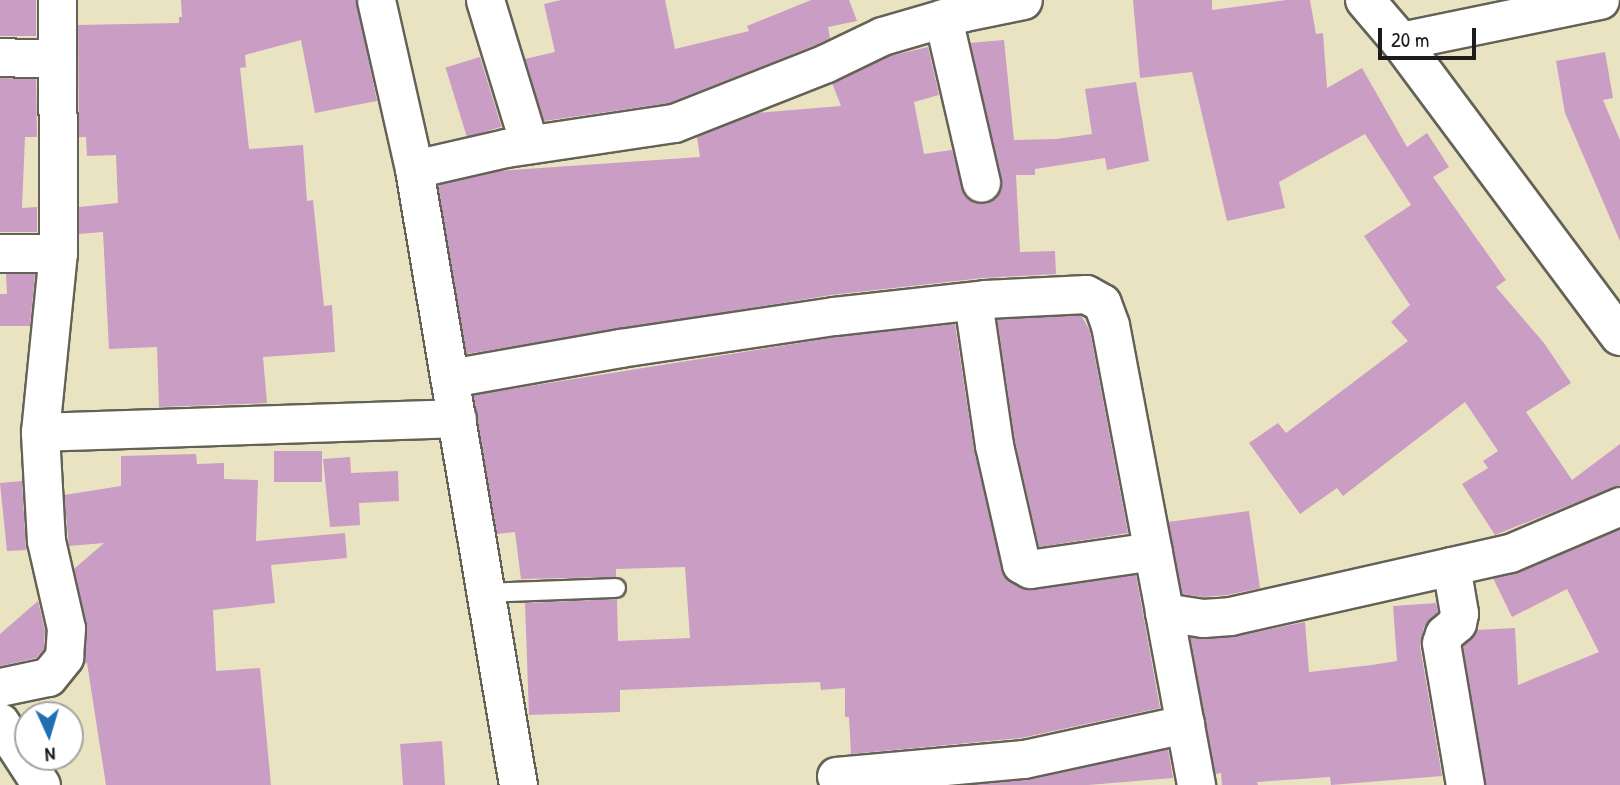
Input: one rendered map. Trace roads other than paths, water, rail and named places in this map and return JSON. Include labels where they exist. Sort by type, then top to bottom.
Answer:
[{"type":"street","points":[[0,687],[48,677],[64,657],[66,628],[46,541],[40,432],[58,253],[57,0]]},
{"type":"street","points":[[376,0],[414,169],[518,785]]},
{"type":"street","points":[[485,0],[529,144]]},
{"type":"street","points":[[414,169],[529,144],[674,123],[826,63],[882,36],[943,18],[1023,0]]},
{"type":"street","points":[[1365,0],[1400,41],[1620,336]]},
{"type":"street","points":[[1400,41],[1601,0]]},
{"type":"street","points":[[943,18],[981,183]]},
{"type":"street","points":[[0,57],[57,59]]},
{"type":"street","points":[[0,253],[58,253]]},
{"type":"street","points":[[450,378],[620,348],[834,316],[973,301],[1076,294],[1086,295],[1102,303],[1110,325],[1196,785]]},
{"type":"street","points":[[973,301],[994,445],[1021,564],[1030,569],[1153,551]]},
{"type":"street","points":[[40,432],[457,418]]},
{"type":"street","points":[[1164,612],[1203,618],[1230,616],[1510,553],[1620,506]]},
{"type":"street","points":[[1451,566],[1459,613],[1457,623],[1444,634],[1441,643],[1465,785]]},
{"type":"street","points":[[0,722],[41,785]]},
{"type":"street","points":[[836,776],[1024,759],[1185,724]]},
{"type":"lane","points":[[485,593],[616,588]]}]
